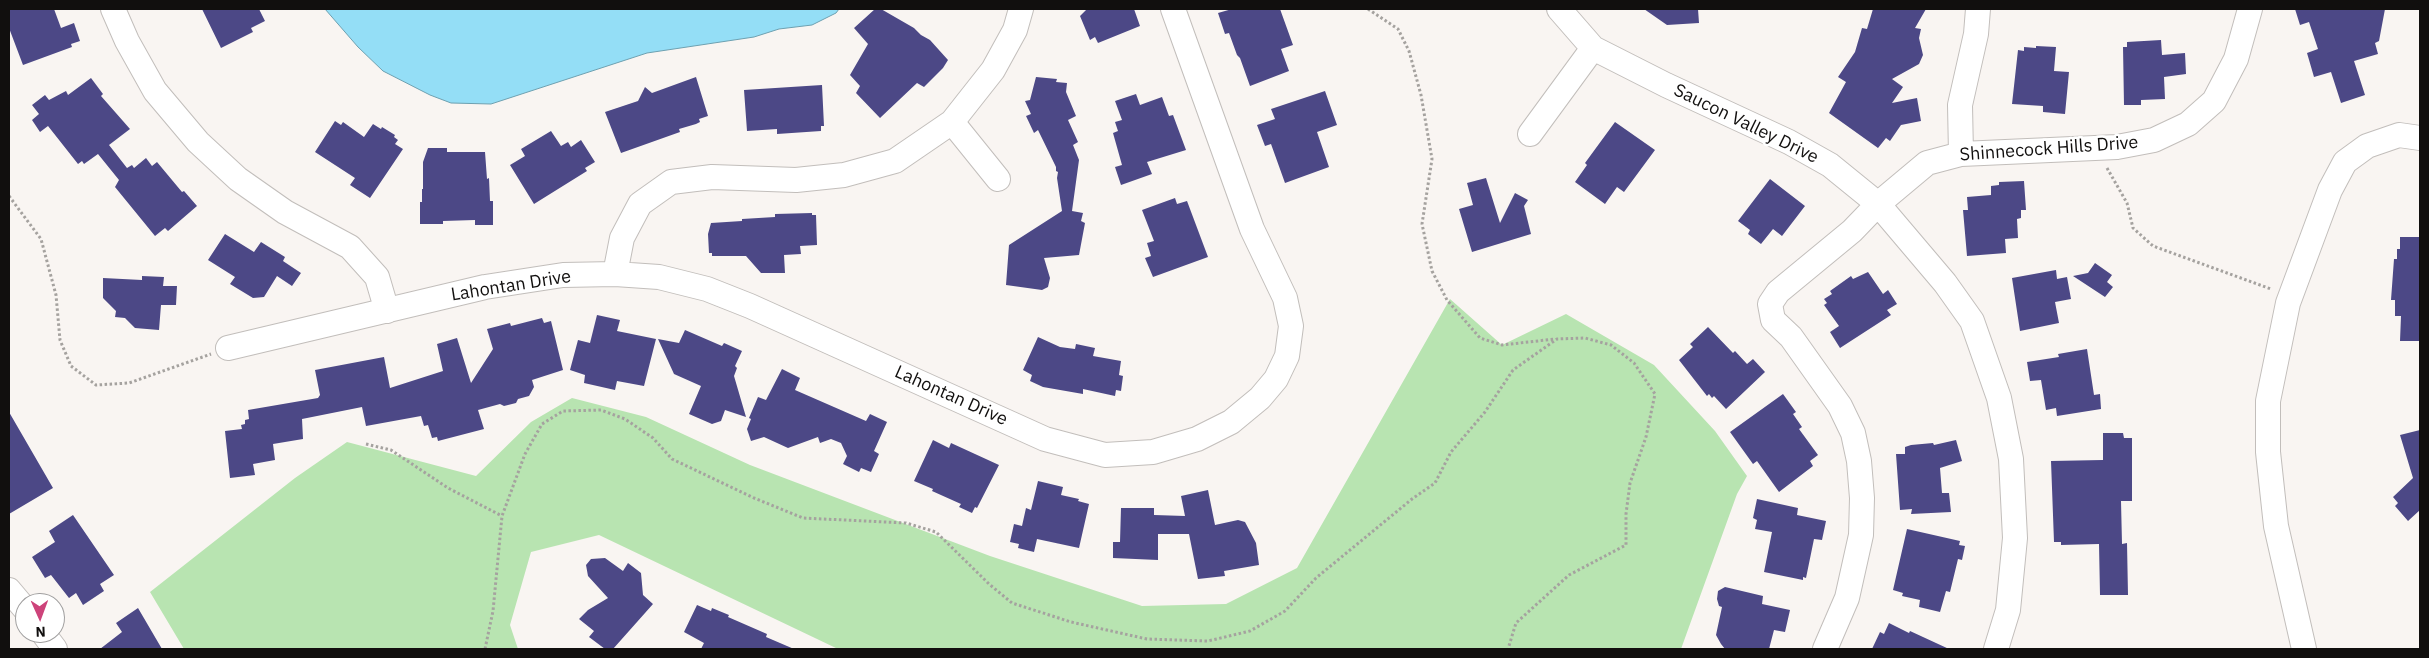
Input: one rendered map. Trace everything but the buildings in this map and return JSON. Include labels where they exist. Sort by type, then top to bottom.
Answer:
[{"type":"street","points":[[113,9],[126,41],[155,91],[198,142],[238,179],[285,212],[350,247],[377,277],[387,311]]},
{"type":"street","points":[[615,274],[622,238],[640,204],[671,182],[712,177],[796,180],[844,175],[895,161],[952,122],[993,70],[1015,30],[1021,9]]},
{"type":"street","name":"Lahontan Drive","points":[[228,348],[492,286],[562,275],[615,274],[658,277],[707,289],[750,306],[1045,439],[1105,455],[1153,452],[1197,439],[1231,422],[1260,398],[1271,385],[1287,356],[1291,326],[1285,298],[1252,230],[1173,9]]},
{"type":"street","name":"Saucon Valley Drive","points":[[1559,9],[1593,48],[1666,85],[1790,142],[1830,165],[1878,204],[1945,283],[1972,321],[1999,398],[2011,458],[2015,538],[2008,610],[1996,649]]},
{"type":"street","points":[[1961,154],[1960,105],[1976,34],[1978,9]]},
{"type":"street","name":"Shinnecock Hills Drive","points":[[1824,649],[1847,598],[1861,535],[1859,460],[1853,433],[1840,406],[1791,337],[1774,320],[1770,304],[1778,292],[1852,231],[1878,204],[1927,163],[1961,154],[2103,147],[2154,140],[2188,124],[2214,101],[2236,59],[2250,9]]},
{"type":"street","points":[[1530,134],[1593,48]]},
{"type":"street","points":[[952,122],[998,179]]},
{"type":"street","points":[[2304,649],[2276,526],[2268,452],[2268,401],[2290,297],[2330,190],[2346,162],[2367,146],[2399,135],[2420,138]]},
{"type":"path","points":[[1368,9],[1398,29],[1409,51],[1421,95],[1432,159],[1422,224],[1432,270],[1448,300],[1480,338],[1502,345],[1585,338],[1612,345],[1634,363],[1655,394],[1646,437],[1630,483],[1626,514],[1626,545],[1569,575],[1516,623],[1508,649]]},
{"type":"path","points":[[2103,147],[2104,162],[2127,202],[2133,228],[2153,246],[2290,297]]},
{"type":"path","points":[[9,196],[41,239],[56,295],[60,340],[71,366],[96,385],[129,383],[228,348]]},
{"type":"path","points":[[485,649],[493,611],[502,516],[525,454],[542,424],[564,411],[601,410],[625,419],[653,438],[672,459],[754,498],[803,518],[906,523],[936,532],[989,584],[1012,602],[1071,622],[1147,639],[1208,641],[1250,631],[1285,611],[1316,578],[1412,499],[1435,483],[1451,452],[1485,412],[1513,370],[1557,339]]},
{"type":"path","points":[[366,444],[391,450],[448,488],[502,516]]},
{"type":"green space","points":[[1450,299],[1502,345],[1566,314],[1654,365],[1715,431],[1747,476],[1737,494],[1681,649],[838,649],[599,535],[531,552],[510,625],[518,649],[184,649],[150,592],[295,478],[347,442],[476,476],[531,422],[572,398],[646,417],[750,465],[990,556],[1142,606],[1226,604],[1297,568]]},
{"type":"water","points":[[325,9],[839,9],[836,13],[812,25],[779,29],[754,37],[647,53],[491,104],[451,103],[430,95],[383,71],[358,47]]}]
